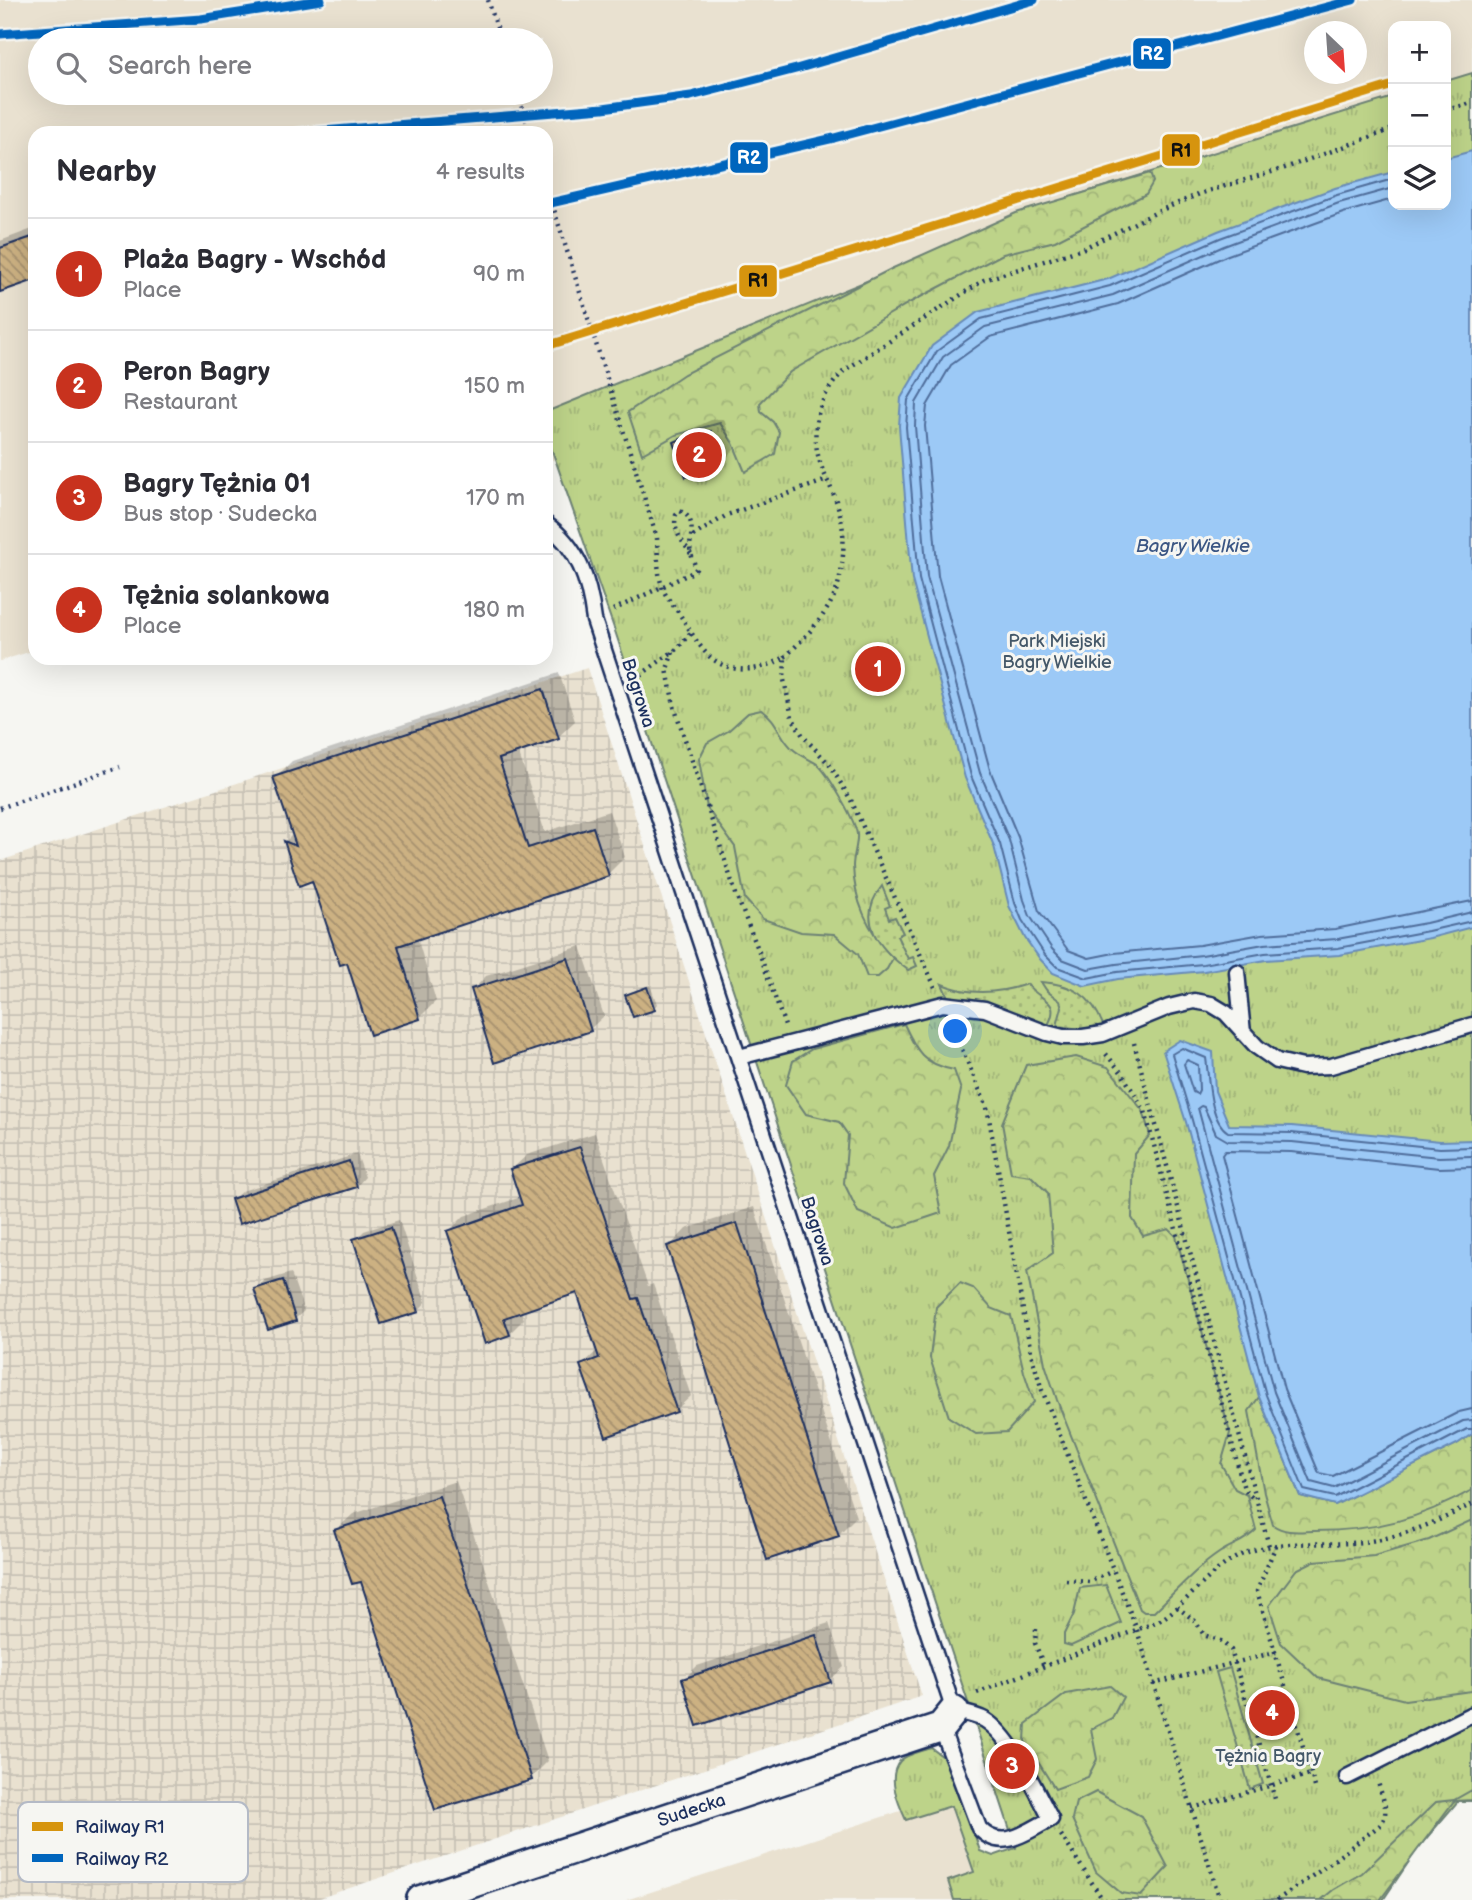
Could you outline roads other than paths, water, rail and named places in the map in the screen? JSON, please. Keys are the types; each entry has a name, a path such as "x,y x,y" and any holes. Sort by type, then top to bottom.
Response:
{"street":[{"name":"Sudecka","path":"421,1900 948,1719"}],"lane":[{"name":"Bagrowa","path":"553,531 577,558 589,585 593,620 739,1057 948,1719 979,1828 988,1838 1002,1841 1025,1833 1051,1819 1026,1772 999,1731 984,1719 948,1719"},
{"path":"1237,972 1243,1033"},
{"path":"739,1057 943,1004 985,1009 1047,1033 1063,1037 1083,1037 1103,1034 1169,1007 1194,1001 1211,1004 1226,1013 1257,1047 1277,1061 1303,1067 1331,1066 1472,1025"},
{"path":"1347,1777 1472,1714"}],"water":[{"name":"Bagry Wielkie","path":"1472,151 1472,927 1430,938 1339,955 1266,960 1204,971 1118,979 1085,986 1053,973 1025,938 1009,906 994,846 965,778 912,580 899,426 901,398 932,346 978,312 1108,279 1218,231 1335,188 1388,173 1388,210 1451,210 1451,157"},
{"path":"1180,1040 1213,1052 1215,1091 1229,1125 1292,1126 1440,1141 1472,1140 1472,1434 1335,1505 1300,1496 1259,1397 1186,1122 1163,1051"}],"rail line":[{"name":"R2","path":"80,28 201,19 321,0"},
{"name":"R2","path":"383,126 603,108 691,96 796,69 1034,0"},
{"name":"R2","path":"553,202 834,138 1353,0"},
{"name":"R2","path":"0,34 28,32"},
{"name":"R1","path":"553,344 1388,87"}],"place":[{"name":"Peron Bagry","path":"699,455"},
{"name":"Plaża Bagry - Wschód","path":"878,669"},
{"name":"Tężnia solankowa","path":"1272,1713"},
{"name":"Bagry Tężnia 01","path":"1012,1766"}],"park label":[{"name":"Park Miejski Bagry Wielkie","path":"1057,651"},
{"name":"Tężnia Bagry","path":"1268,1756"}]}
